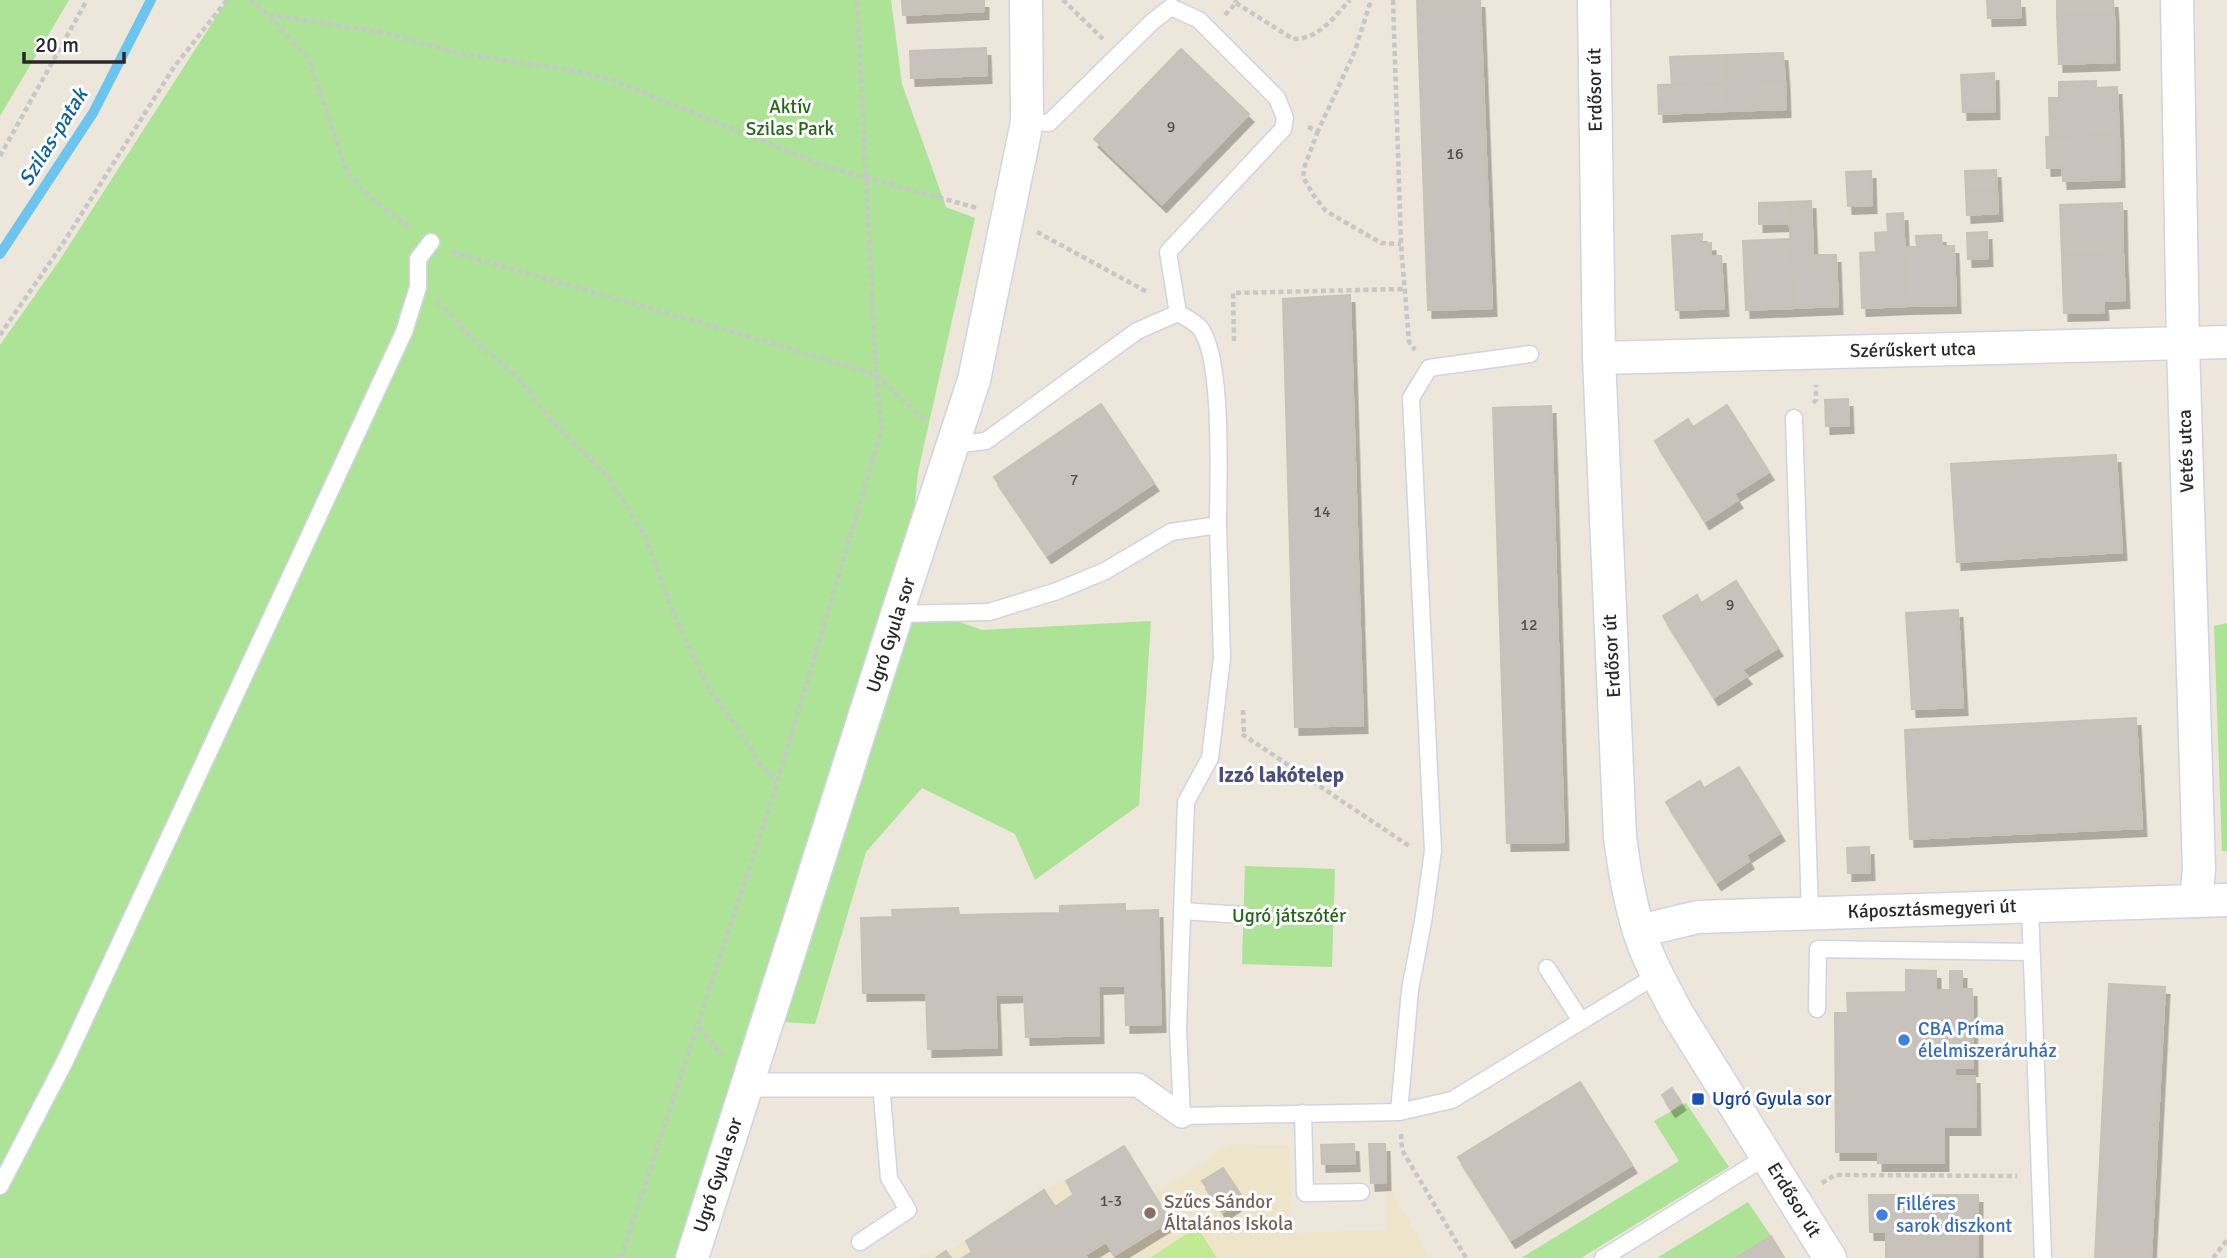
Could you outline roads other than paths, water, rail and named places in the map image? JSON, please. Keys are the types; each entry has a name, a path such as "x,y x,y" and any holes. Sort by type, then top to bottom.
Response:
{"street":[{"name":"Ugró Gyula sor","path":"692,1258 974,380 1027,122 1026,0"},
{"name":"Erdősor út","path":"1594,0 1599,359 1620,837 1626,885 1639,931 1657,975 1677,1013 1830,1258"},
{"name":"Vetés utca","path":"2177,0 2183,344 2199,869 2212,901"},
{"name":"Szérűskert utca","path":"1599,359 2227,342"},
{"name":"Káposztásmegyeri út","path":"1639,931 1698,917 2212,901"},
{"path":"747,1085 1138,1085 1182,1116"}],"lane":[{"path":"1027,122 1049,123 1172,4 1199,20 1277,98 1284,118 1283,129 1168,252 1178,313 1200,328 1207,344 1217,393 1222,658 1210,758 1186,802 1178,1028 1182,1116 1399,1112 1452,1100 1657,975"},
{"path":"0,1186 66,1059 393,357 418,287 418,259 431,242"},
{"path":"953,445 986,441 1137,331 1178,313"},
{"path":"1399,1112 1410,990 1433,851 1411,398 1429,368 1530,354"},
{"path":"1794,418 1810,912"},
{"path":"897,614 989,612 1057,591 1105,571 1171,532 1218,525"},
{"path":"2030,907 2043,1258"},
{"path":"1182,911 1243,915"},
{"path":"1817,1009 1818,949 2031,952"},
{"path":"1547,968 1581,1021"},
{"path":"860,1242 908,1210 889,1178 881,1084"},
{"path":"1304,1114 1305,1193 1361,1192"},
{"path":"1603,1258 1767,1156"}],"waterway":[{"name":"Szilas-patak","path":"0,254 93,113 151,0"}],"place":[{"name":"CBA Príma élelmiszeráruház","path":"1904,1040"},
{"name":"Ugró Gyula sor","path":"1698,1099"},
{"name":"Szűcs Sándor Általános Iskola","path":"1150,1213"},
{"name":"Filléres sarok diszkont","path":"1882,1215"}],"district":[{"name":"Izzó lakótelep","path":"1281,775"}],"park label":[{"name":"Aktív Szilas Park","path":"790,118"},
{"name":"Ugró játszótér","path":"1289,916"}]}
